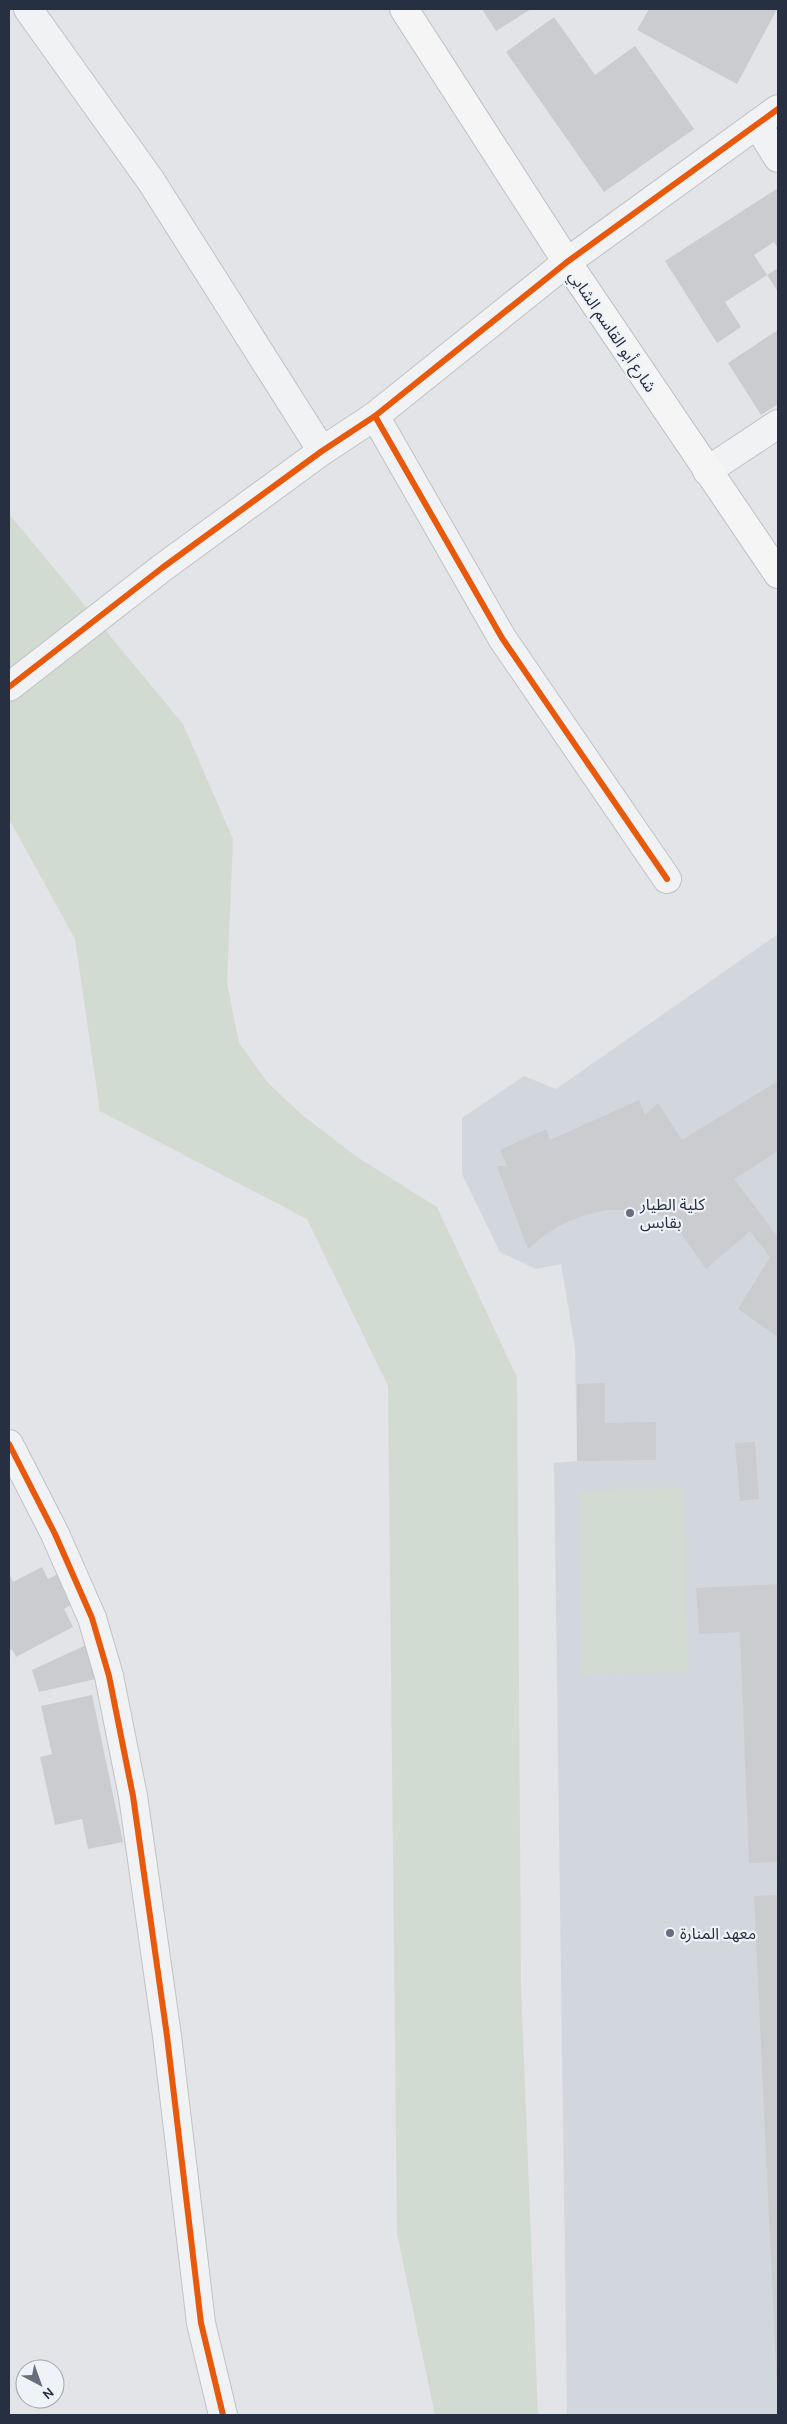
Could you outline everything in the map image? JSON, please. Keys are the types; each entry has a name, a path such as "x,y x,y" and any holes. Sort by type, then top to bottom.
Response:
{"main road":[{"name":"شارع أبو القاسم الشابي","path":"404,9 567,262 778,574"}],"street":[{"path":"28,9 151,181 322,451"},
{"path":"9,687 162,568 322,451 375,416 567,262 768,117 778,158"},
{"path":"375,416 502,638 667,879"},
{"path":"708,471 778,424"},
{"path":"9,1444 55,1534 92,1618 109,1676 134,1796 167,2036 201,2323 223,2415"}],"shaded area":[{"path":"9,514 183,724 233,839 227,983 239,1043 268,1083 301,1114 357,1157 437,1207 517,1377 521,1986 538,2415 435,2415 397,2234 388,1386 307,1219 100,1111 75,939 9,819"},
{"name":"معهد المنارة","path":"778,934 778,2415 567,2415 554,1463 577,1461 575,1348 561,1264 536,1269 500,1252 462,1174 462,1118 524,1076 556,1089"},
{"path":"684,1488 687,1672 582,1674 579,1491"}],"building":[{"path":"482,9 531,9 496,31"},
{"path":"649,9 777,9 737,84 637,30"},
{"path":"554,17 595,75 635,46 694,129 604,192 506,52"},
{"path":"778,188 778,249 774,242 754,255 767,275 725,302 741,327 717,343 665,261"},
{"path":"778,268 778,292 767,275"},
{"path":"778,330 778,404 761,415 728,363"},
{"path":"778,1081 778,1151 734,1179 778,1237 778,1337 738,1309 770,1257 750,1231 706,1269 671,1219 629,1210 606,1210 565,1223 546,1234 528,1249 497,1166 507,1166 500,1150 546,1129 550,1140 639,1100 645,1115 658,1103 682,1140"},
{"path":"605,1383 605,1423 656,1422 656,1460 577,1461 577,1384"},
{"path":"755,1442 759,1499 740,1501 735,1443"},
{"path":"42,1567 48,1579 62,1572 77,1601 64,1609 73,1627 16,1657 12,1649 9,1651 9,1574 13,1582"},
{"path":"778,1584 778,1862 749,1863 740,1632 699,1634 696,1588"},
{"path":"99,1639 109,1676 39,1692 32,1670"},
{"path":"92,1695 123,1842 88,1849 82,1819 55,1825 40,1757 52,1754 41,1706"},
{"path":"778,1895 778,2388 777,2388 754,1896"}],"cycle path":[{"path":"9,687 162,568 322,451 375,416 567,262 778,109"},
{"path":"375,416 502,638 667,879"},
{"path":"9,1444 55,1534 92,1618 109,1676 133,1796 167,2036 201,2323 223,2415"}],"place":[{"name":"كلية الطيار بقابس","path":"630,1213"},
{"name":"معهد المنارة","path":"670,1933"}]}
